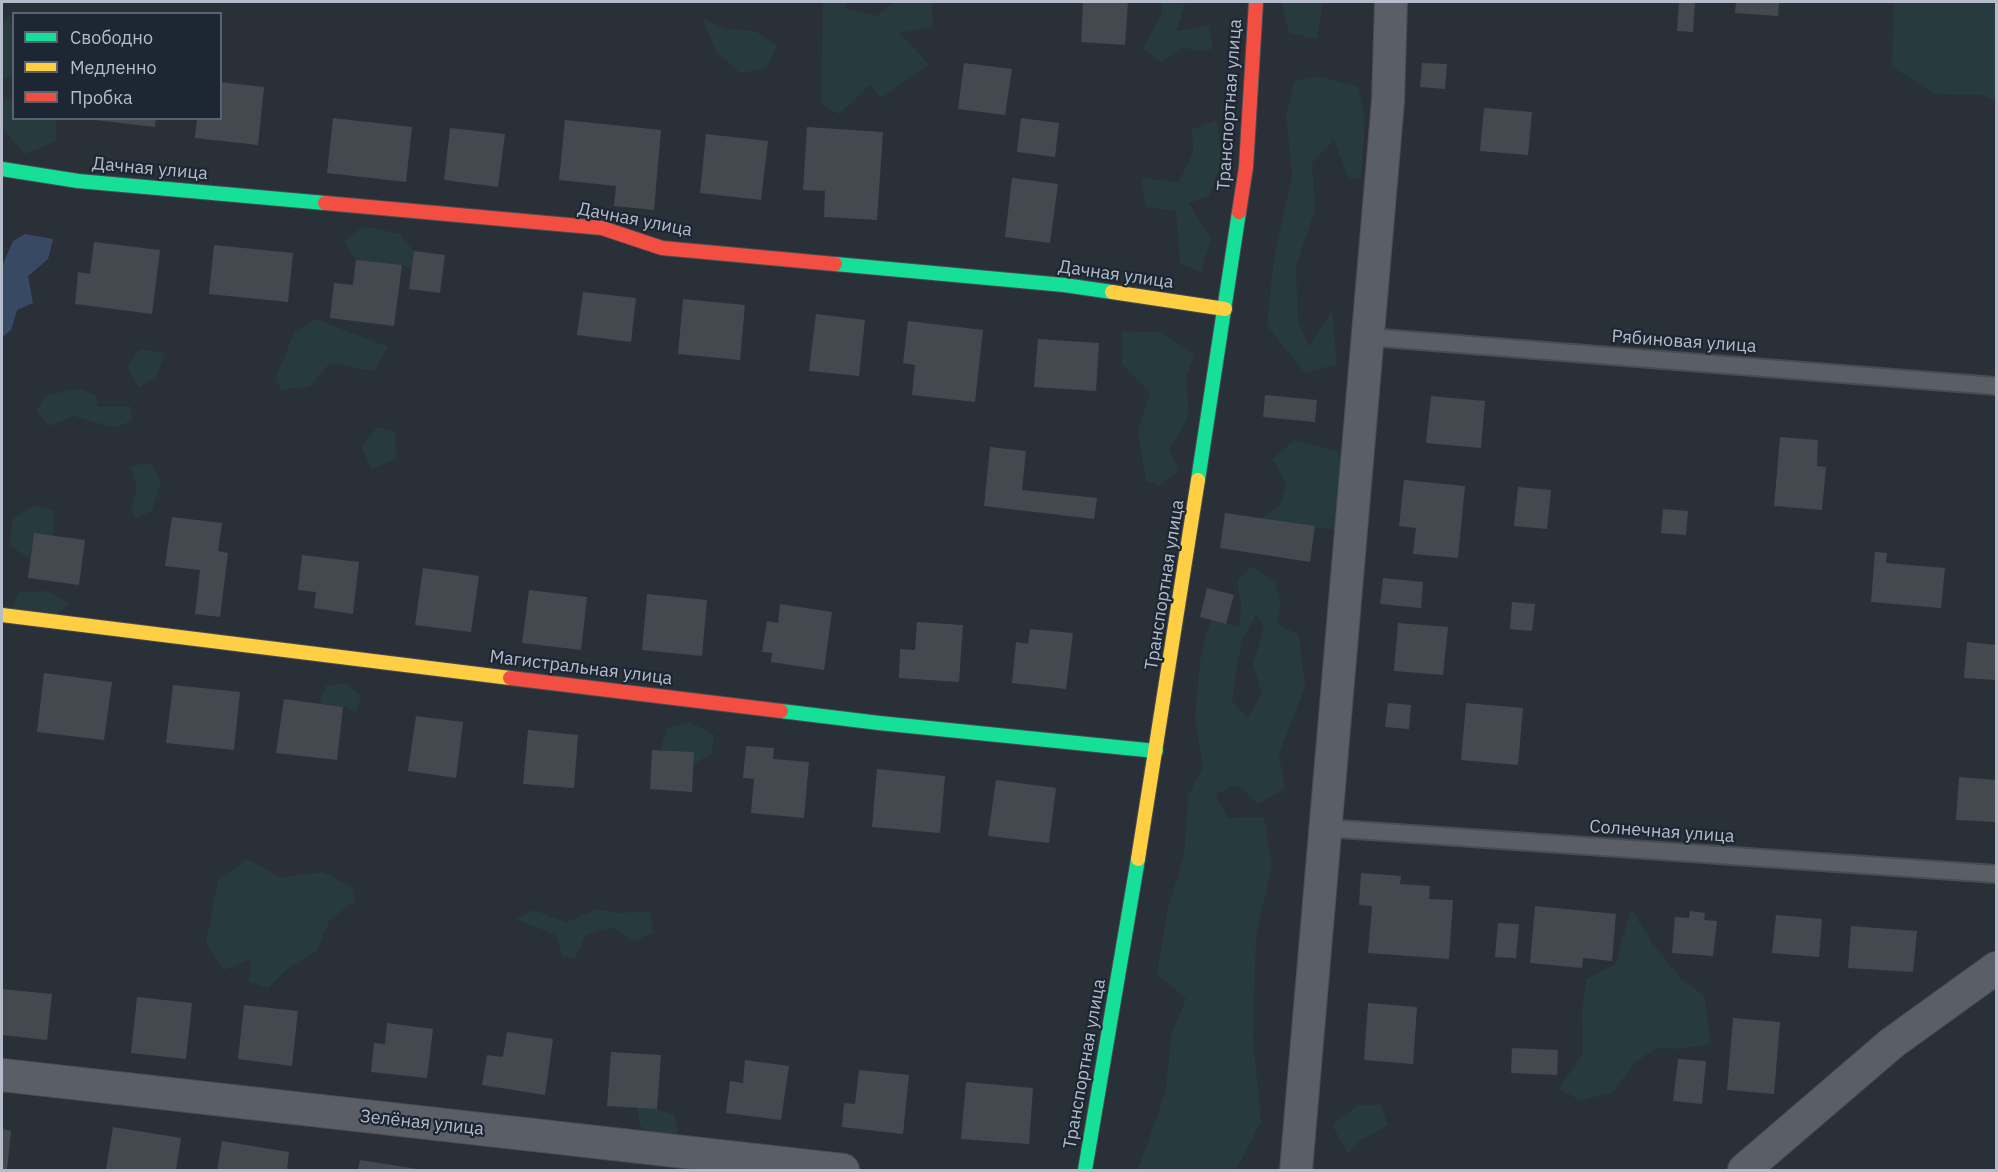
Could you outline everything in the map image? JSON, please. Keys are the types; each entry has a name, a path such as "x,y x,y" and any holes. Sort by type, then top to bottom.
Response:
{"street":[{"name":"Транспортная улица","path":"1084,1170 1112,1021 1156,752 1246,167 1256,2"},
{"path":"1296,1170 1388,101 1391,2"},
{"name":"Дачная улица","path":"2,169 78,181 602,228 662,248 1064,285 1225,309"},
{"name":"Магистральная улица","path":"2,615 879,723 1156,752"},
{"path":"1744,1170 1893,1043 1996,968"},
{"name":"Зелёная улица","path":"2,1075 843,1170"}],"lane":[{"name":"Рябиновая улица","path":"1368,337 1996,386"},
{"name":"Солнечная улица","path":"1325,828 1996,874"}],"green space":[{"path":"823,2 848,2 845,8 877,16 895,2 932,2 933,27 899,33 929,64 882,98 870,85 839,114 821,104"},
{"path":"1161,2 1186,2 1176,31 1209,25 1213,49 1202,51 1183,48 1161,63 1143,48 1162,14"},
{"path":"1282,2 1323,2 1317,39 1289,33"},
{"path":"1894,2 1996,2 1996,101 1981,95 1935,94 1892,67"},
{"path":"9,16 12,28 12,77 2,81 2,22"},
{"path":"703,19 725,28 757,32 777,46 766,68 740,73 716,52"},
{"path":"1319,76 1358,87 1365,118 1361,179 1349,178 1334,140 1312,163 1315,210 1296,266 1298,321 1309,347 1332,310 1337,364 1305,373 1267,326 1274,257 1292,176 1286,114 1295,81"},
{"path":"2,98 12,100 12,120 56,120 56,141 25,154 2,128"},
{"path":"1217,120 1222,162 1209,196 1189,203 1211,239 1201,272 1180,264 1176,211 1146,207 1141,178 1179,182 1193,152 1192,129"},
{"path":"364,226 400,234 414,251 412,269 402,265 356,260 344,241"},
{"path":"316,319 388,347 374,371 330,363 310,386 282,390 275,379 294,333"},
{"path":"1122,331 1159,332 1195,354 1186,376 1189,417 1169,450 1179,470 1159,486 1146,481 1138,431 1150,392 1122,364"},
{"path":"140,349 165,353 156,377 139,387 127,367"},
{"path":"80,388 96,396 98,407 130,406 133,420 115,428 73,416 50,426 36,411 45,396"},
{"path":"377,427 395,432 396,459 371,469 362,447"},
{"path":"1295,440 1337,451 1350,481 1343,532 1262,518 1280,505 1287,484 1272,459"},
{"path":"150,463 161,482 152,511 136,518 131,508 137,489 131,466"},
{"path":"34,505 54,510 53,536 34,534 30,559 10,546 12,520"},
{"path":"1252,566 1275,582 1281,605 1277,624 1299,635 1305,686 1279,755 1285,788 1258,804 1238,785 1215,794 1228,818 1264,817 1272,864 1256,936 1253,1037 1261,1122 1236,1170 1138,1170 1166,1091 1171,1035 1186,999 1157,974 1168,907 1184,856 1188,796 1203,767 1195,717 1201,653 1211,620 1240,627 1241,603 1237,581","holes":["1256,615 1264,628 1253,664 1262,694 1247,718 1232,701 1242,640"]},
{"path":"47,591 70,604 53,616 12,609 19,592"},
{"path":"347,684 361,696 356,712 319,703 326,685"},
{"path":"689,722 714,734 712,753 694,764 694,752 660,750 667,728"},
{"path":"247,859 280,877 323,872 352,887 355,901 330,920 316,952 288,968 268,988 249,981 251,959 224,970 206,943 218,880"},
{"path":"597,909 621,913 650,911 653,933 634,941 613,927 587,934 574,958 563,957 556,935 516,919 533,910 567,922"},
{"path":"1631,909 1653,944 1682,980 1704,995 1711,1043 1681,1049 1657,1048 1635,1062 1613,1092 1580,1101 1559,1088 1583,1054 1582,1013 1586,979 1615,965"},
{"path":"1358,1105 1381,1105 1388,1125 1361,1140 1348,1153 1332,1125"},
{"path":"637,1107 657,1109 675,1115 678,1132 659,1137 640,1126"}],"water":[{"path":"25,234 53,239 48,259 28,276 33,303 17,310 11,330 2,337 2,266 13,241"}],"building":[{"path":"1083,2 1128,2 1125,45 1081,42"},
{"path":"1679,2 1695,2 1693,32 1677,31"},
{"path":"1736,2 1779,2 1778,16 1735,13"},
{"path":"964,63 1012,69 1005,115 958,109"},
{"path":"1422,63 1447,64 1445,89 1420,87"},
{"path":"222,82 264,87 258,145 195,138 197,120 222,120"},
{"path":"1484,108 1532,112 1528,155 1480,151"},
{"path":"333,118 412,127 406,182 327,173"},
{"path":"1021,118 1059,123 1055,157 1017,152"},
{"path":"95,120 156,120 155,127"},
{"path":"565,120 661,130 654,210 614,206 616,186 559,180"},
{"path":"807,127 883,132 877,220 824,217 825,191 803,190"},
{"path":"450,128 505,134 498,187 444,180"},
{"path":"706,134 768,141 761,200 700,193"},
{"path":"1012,178 1058,184 1050,243 1005,237"},
{"path":"94,242 160,250 152,314 75,304 78,272 90,274"},
{"path":"214,245 293,253 288,302 209,294"},
{"path":"414,251 445,255 440,293 409,289"},
{"path":"356,260 402,265 394,326 330,318 334,283 353,285"},
{"path":"583,292 636,298 631,342 577,335"},
{"path":"683,299 745,305 740,360 678,354"},
{"path":"816,314 865,320 859,376 809,371"},
{"path":"908,321 983,330 975,402 912,395 915,365 903,363"},
{"path":"1038,339 1099,343 1096,391 1034,387"},
{"path":"1265,395 1317,400 1315,422 1263,417"},
{"path":"1431,396 1485,401 1481,448 1426,443"},
{"path":"1780,437 1818,440 1817,466 1826,467 1822,510 1774,506"},
{"path":"990,447 1026,451 1022,490 1097,498 1094,519 984,506"},
{"path":"1404,480 1465,486 1458,558 1413,554 1416,528 1399,526"},
{"path":"1518,487 1551,490 1547,529 1514,526"},
{"path":"1663,509 1688,511 1686,535 1661,533"},
{"path":"1225,513 1315,526 1310,562 1220,548"},
{"path":"172,517 222,523 218,551 228,553 220,617 195,614 200,570 165,566"},
{"path":"34,533 85,540 79,585 28,578"},
{"path":"1875,552 1887,553 1886,563 1945,568 1941,608 1871,602"},
{"path":"302,555 359,562 353,614 314,608 316,592 298,590"},
{"path":"423,568 479,576 471,632 415,625"},
{"path":"1383,578 1423,582 1421,608 1380,604"},
{"path":"1207,588 1234,595 1226,624 1200,617"},
{"path":"529,590 587,597 581,650 522,643"},
{"path":"647,594 707,600 702,656 642,650"},
{"path":"1512,602 1535,604 1532,631 1510,629"},
{"path":"780,604 832,612 824,670 771,662 772,653 762,652 767,621 778,623"},
{"path":"917,622 963,625 959,682 899,678 900,649 915,650"},
{"path":"1398,623 1448,627 1443,675 1394,671"},
{"path":"1030,629 1073,633 1066,689 1012,683 1016,642 1028,644"},
{"path":"1967,642 1996,645 1996,680 1964,678"},
{"path":"44,673 112,682 104,740 37,732"},
{"path":"173,685 240,692 234,750 166,743"},
{"path":"284,699 343,707 337,760 276,753"},
{"path":"1388,703 1411,705 1409,729 1385,727"},
{"path":"1466,703 1523,708 1518,765 1461,760"},
{"path":"416,716 463,722 456,778 408,771"},
{"path":"528,730 578,735 574,788 523,784"},
{"path":"746,746 774,748 773,759 809,762 804,818 751,813 754,779 743,778"},
{"path":"652,750 694,752 692,792 650,789"},
{"path":"877,769 945,776 940,833 872,827"},
{"path":"1959,777 1996,780 1996,822 1956,820"},
{"path":"996,780 1056,788 1049,843 988,836"},
{"path":"1361,873 1401,876 1400,884 1430,886 1429,899 1453,900 1449,959 1368,953 1372,906 1359,905"},
{"path":"1535,906 1616,914 1612,961 1583,958 1582,968 1530,963"},
{"path":"1690,911 1705,913 1704,920 1717,921 1713,956 1672,953 1675,917 1689,918"},
{"path":"1776,915 1822,919 1819,957 1772,953"},
{"path":"1498,923 1519,924 1516,958 1495,957"},
{"path":"1851,926 1917,931 1913,972 1848,968"},
{"path":"2,989 52,994 47,1040 2,1035"},
{"path":"137,997 192,1003 186,1059 131,1053"},
{"path":"1368,1003 1417,1007 1413,1064 1364,1060"},
{"path":"244,1005 298,1011 292,1066 238,1059"},
{"path":"1733,1018 1780,1022 1774,1094 1727,1090"},
{"path":"387,1023 433,1029 427,1078 371,1072 374,1043 385,1044"},
{"path":"507,1032 553,1039 545,1095 482,1085 487,1055 503,1057"},
{"path":"1512,1048 1558,1050 1557,1075 1511,1073"},
{"path":"611,1052 661,1055 657,1109 607,1106"},
{"path":"1678,1059 1706,1061 1702,1104 1673,1101"},
{"path":"745,1060 789,1066 781,1120 726,1113 730,1081 743,1083"},
{"path":"859,1070 909,1075 903,1134 842,1127 844,1103 855,1104"},
{"path":"966,1082 1033,1088 1029,1144 961,1139"},
{"path":"113,1127 181,1138 176,1170 106,1170"},
{"path":"2,1129 11,1131 7,1170 2,1170"},
{"path":"222,1141 289,1152 287,1170 217,1170"},
{"path":"360,1160 418,1169 418,1170 358,1170"}],"traffic: fast":[{"path":"2,169 78,181 325,203"},
{"path":"1198,480 1239,212"},
{"path":"835,264 1064,285 1112,292"},
{"path":"781,711 1156,751"},
{"path":"1085,1170 1138,859"}],"traffic: slow":[{"path":"1112,292 1225,309"},
{"path":"1138,859 1198,480"},
{"path":"2,615 510,678"}],"traffic: jam":[{"path":"1239,212 1246,167 1256,2"},
{"path":"325,203 602,228 662,248 835,264"},
{"path":"510,678 781,711"}]}
